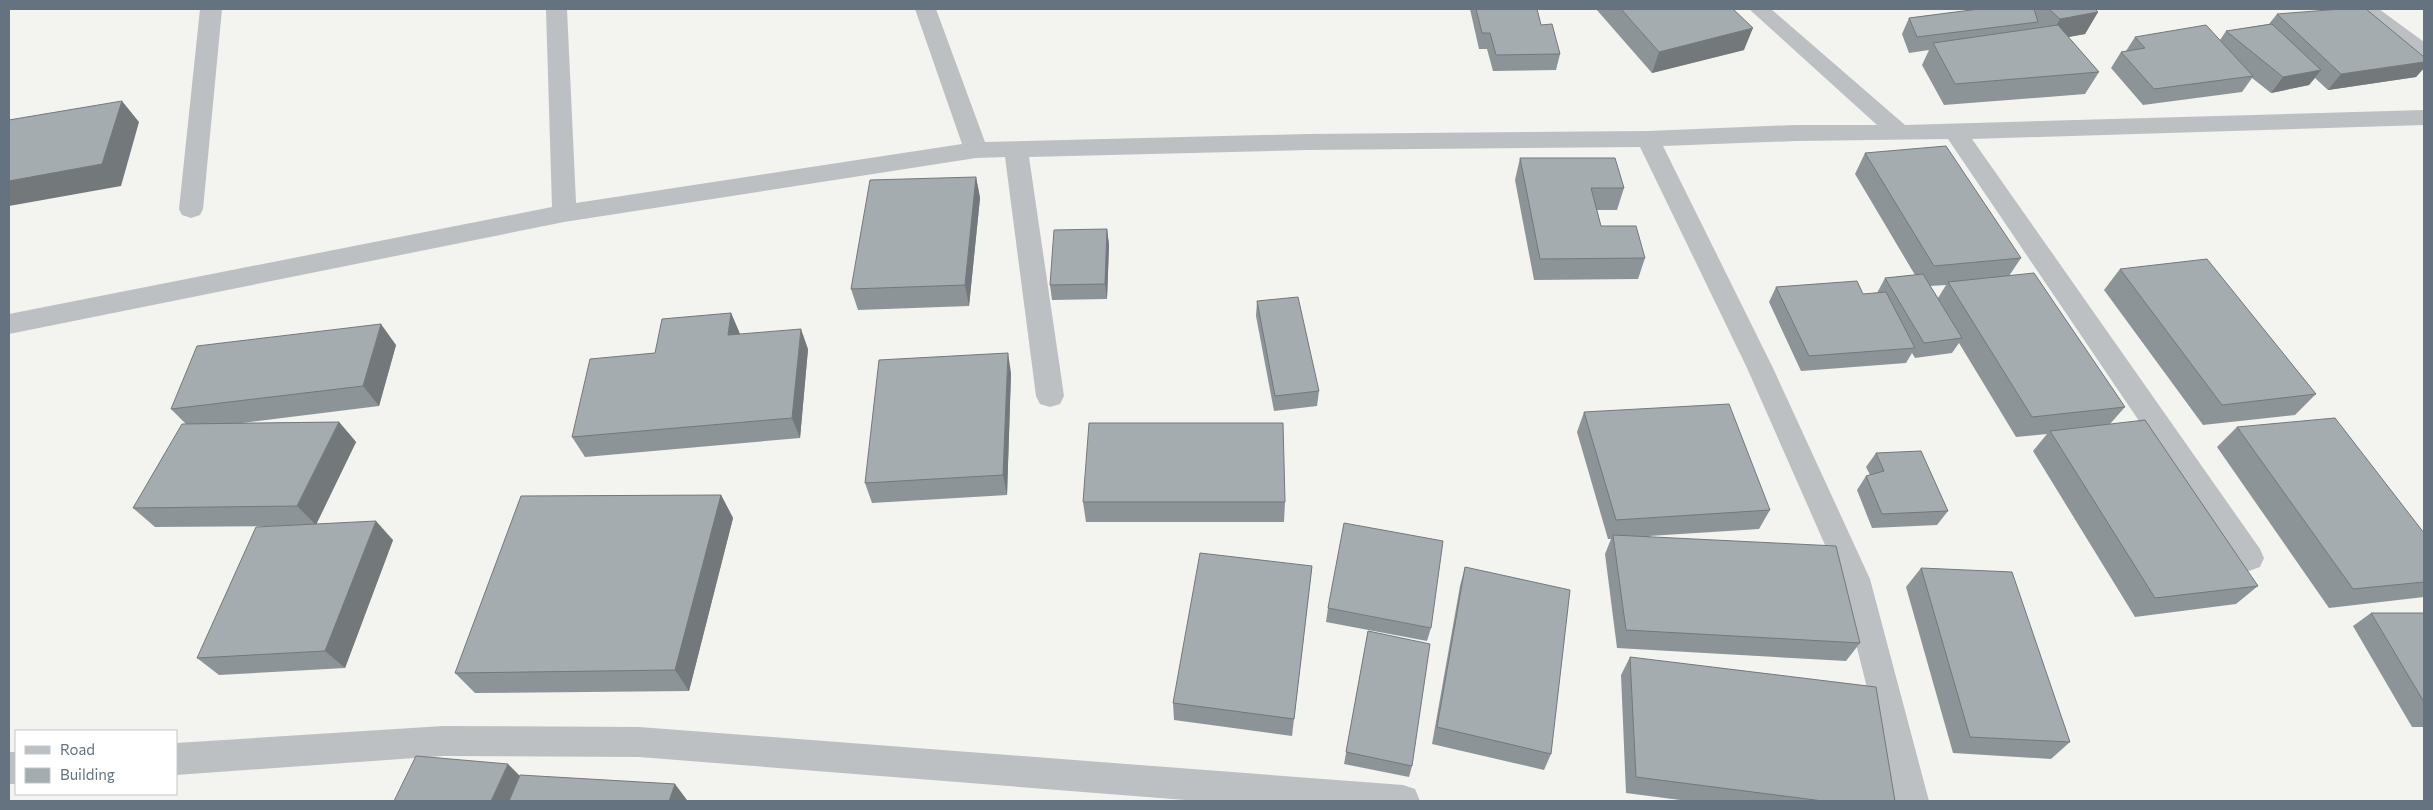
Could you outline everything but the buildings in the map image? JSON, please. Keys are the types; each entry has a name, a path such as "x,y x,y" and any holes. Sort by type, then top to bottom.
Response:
{"street":[{"path":"191,208 211,9"},
{"path":"556,9 564,213"},
{"path":"925,9 976,150"},
{"path":"1759,9 1900,133"},
{"path":"2366,9 2424,52"},
{"path":"9,324 564,213 976,150 1307,142 1648,139 1795,133 1954,132 2424,118"},
{"path":"1954,132 2249,558"},
{"path":"1648,139 1760,368 1855,579 1912,801"},
{"path":"1016,150 1050,396"},
{"path":"178,759 443,741 639,742 1403,801"}]}
